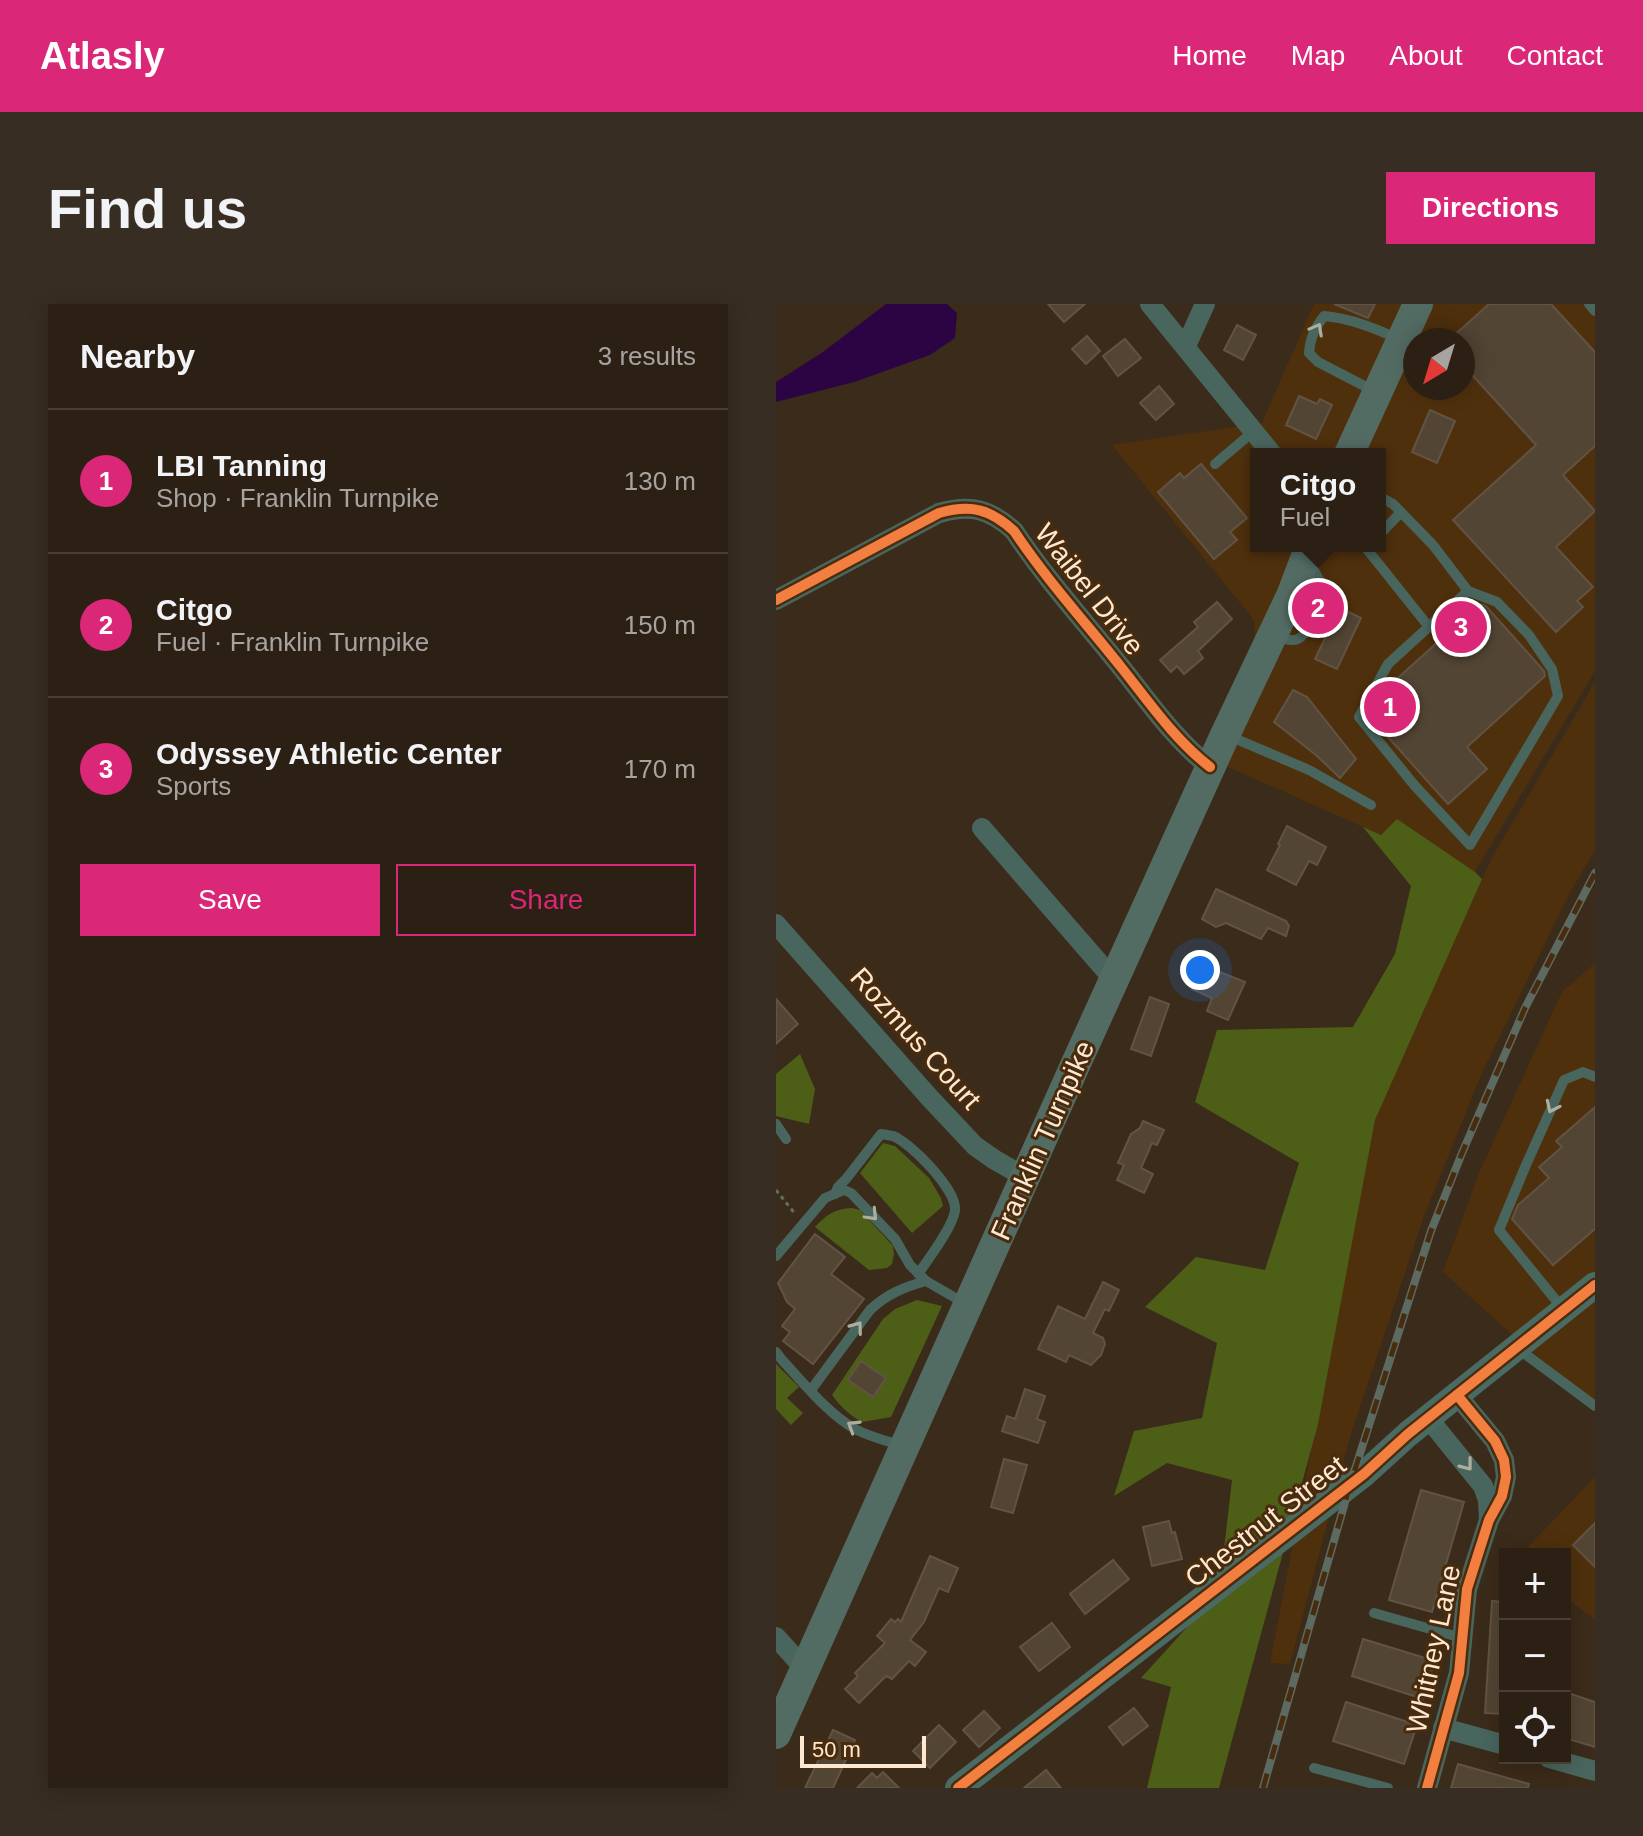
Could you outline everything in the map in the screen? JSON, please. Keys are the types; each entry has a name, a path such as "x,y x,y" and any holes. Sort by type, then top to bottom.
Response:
{"main road":[{"path":"1352,448 1418,304"},
{"name":"Franklin Turnpike","path":"776,1734 1308,552"}],"street":[{"path":"1150,304 1267,448"},
{"path":"1186,346 1205,304"},
{"name":"Waibel Drive","path":"776,600 939,513 970,508 986,512 1014,531 1086,627 1192,753 1210,767"},
{"path":"982,828 1114,980"},
{"name":"Rozmus Court","path":"776,924 975,1146 1025,1177"},
{"name":"Chestnut Street","path":"958,1788 1364,1474 1428,1418 1595,1285"},
{"name":"Whitney Lane","path":"1427,1788 1459,1673 1467,1589 1489,1520 1502,1496 1506,1477 1504,1460 1495,1441 1457,1395"},
{"path":"1428,1418 1483,1486 1488,1500 1489,1520"},
{"path":"776,1637 805,1669"},
{"name":"Whitney Lane","path":"1443,1728 1499,1743"},
{"path":"1570,1764 1595,1771"}],"lane":[{"path":"1589,304 1595,311"},
{"path":"1377,393 1318,362 1309,353 1316,326 1324,316 1332,317 1374,328 1402,340"},
{"path":"1215,464 1254,431"},
{"path":"1386,500 1433,545 1468,591 1497,602 1529,635 1552,669 1558,696 1470,845 1415,786 1359,717 1388,664 1468,591"},
{"path":"1386,528 1401,512"},
{"path":"1308,552 1323,587 1322,596"},
{"path":"1369,552 1429,627"},
{"path":"1273,634 1293,641 1306,632 1312,620"},
{"path":"1225,735 1309,770 1371,805"},
{"path":"1564,1310 1499,1230 1564,1080 1583,1072 1595,1077"},
{"path":"776,1124 786,1139"},
{"path":"811,1390 870,1310 890,1293 922,1278 956,1209 946,1186 917,1155 892,1136 881,1134 835,1194"},
{"path":"776,1256 825,1198 844,1190 851,1193 895,1239 910,1265 922,1278 968,1305"},
{"path":"1517,1348 1595,1406"},
{"path":"776,1352 832,1411 853,1428 905,1446"},
{"path":"1374,1613 1462,1638"},
{"path":"1314,1768 1388,1788"}],"path":[{"path":"776,1190 804,1223"}],"shaded area":[{"path":"886,304 947,304 957,313 955,338 930,355 854,382 776,402 776,382 823,352"},
{"path":"1314,304 1595,304 1595,671 1475,872 1397,820 1381,835 1208,758 1257,655 1254,620 1112,445 1262,423"},
{"path":"1595,682 1595,850 1568,896 1481,1075 1424,1216 1350,1437 1290,1664 1270,1663 1375,1120 1431,986 1493,856"},
{"path":"1595,963 1595,1410 1443,1272 1479,1173 1562,992"},
{"path":"1595,1477 1595,1620 1571,1602 1571,1548 1527,1548"}],"green space":[{"path":"1397,819 1482,879 1375,1120 1318,1424 1219,1788 1147,1788 1171,1687 1141,1678 1219,1592 1232,1480 1167,1463 1114,1496 1134,1431 1202,1418 1217,1343 1145,1307 1196,1257 1265,1270 1299,1163 1195,1102 1217,1030 1353,1027 1395,954 1411,886 1363,827 1381,835"},
{"path":"800,1054 815,1089 809,1124 776,1116 776,1074"},
{"path":"883,1143 895,1146 929,1178 941,1198 943,1206 912,1233 860,1173"},
{"path":"852,1208 860,1210 893,1246 892,1264 887,1268 869,1270 815,1227 832,1213"},
{"path":"917,1300 942,1306 891,1417 862,1422 845,1410 832,1395 883,1319 895,1309"},
{"path":"776,1364 799,1387 787,1398 803,1413 791,1425 776,1409"}],"building":[{"path":"1048,304 1085,304 1064,322"},
{"path":"1334,304 1375,304 1368,318"},
{"path":"1489,304 1551,304 1595,352 1595,446 1563,475 1595,511 1556,547 1593,587 1577,601 1583,607 1556,632 1453,520 1536,445 1475,378 1475,328 1462,328"},
{"path":"1237,325 1256,335 1243,360 1224,350"},
{"path":"1087,336 1100,351 1086,364 1072,349"},
{"path":"1125,339 1141,358 1118,376 1103,356"},
{"path":"1159,386 1174,404 1156,420 1140,403"},
{"path":"1299,396 1317,404 1320,399 1332,405 1316,439 1286,425"},
{"path":"1430,410 1455,421 1437,463 1412,452"},
{"path":"1201,464 1247,518 1230,532 1237,540 1214,559 1158,492 1180,473 1184,478"},
{"path":"1314,593 1318,603 1324,604 1331,599 1330,603 1361,618 1337,669 1315,659 1330,628 1319,623 1319,616 1315,613 1308,613 1305,617"},
{"path":"1217,602 1232,619 1198,651 1203,658 1184,674 1177,666 1171,672 1160,660 1198,627 1194,622"},
{"path":"1480,604 1486,606 1544,671 1545,676 1467,747 1487,769 1448,804 1370,717 1397,693 1390,685"},
{"path":"1293,690 1307,697 1356,759 1340,778 1274,722"},
{"path":"1287,826 1326,847 1317,865 1309,861 1296,885 1267,870"},
{"path":"1216,889 1286,921 1289,926 1286,936 1268,928 1261,939 1226,923 1216,927 1202,919"},
{"path":"1204,962 1245,982 1228,1020 1207,1011 1212,998 1192,989"},
{"path":"1150,997 1169,1004 1151,1056 1131,1049"},
{"path":"776,999 798,1024 776,1044"},
{"path":"1595,1107 1595,1229 1553,1265 1512,1219 1518,1205 1549,1178 1539,1167 1562,1147 1556,1141"},
{"path":"1143,1121 1164,1130 1157,1145 1152,1143 1141,1168 1153,1174 1144,1193 1117,1180 1124,1165 1118,1163 1131,1134 1140,1128"},
{"path":"815,1234 845,1257 831,1274 864,1299 813,1364 783,1341 790,1332 782,1326 795,1309 787,1302 778,1283"},
{"path":"1103,1282 1119,1290 1093,1333 1103,1338 1105,1344 1101,1355 1091,1365 1069,1355 1066,1362 1038,1349 1058,1306 1085,1319"},
{"path":"861,1361 886,1378 873,1397 848,1380"},
{"path":"1025,1389 1045,1396 1037,1419 1045,1422 1038,1443 1002,1431 1007,1416 1015,1419"},
{"path":"1004,1459 1027,1465 1013,1513 991,1507"},
{"path":"1421,1490 1464,1502 1432,1612 1389,1600"},
{"path":"1169,1521 1182,1559 1152,1566 1143,1527"},
{"path":"1595,1523 1595,1567 1573,1545"},
{"path":"930,1556 958,1568 948,1592 939,1588 924,1622 910,1640 926,1652 915,1666 909,1661 892,1679 886,1676 859,1703 845,1689 858,1676 855,1673 885,1643 877,1636 891,1619 901,1622"},
{"path":"1113,1560 1129,1579 1085,1614 1070,1594"},
{"path":"1492,1601 1499,1602 1499,1714 1485,1713"},
{"path":"1052,1623 1070,1647 1039,1671 1020,1647"},
{"path":"1363,1639 1435,1661 1423,1699 1352,1676"},
{"path":"1571,1694 1595,1702 1595,1747 1571,1740"},
{"path":"1346,1702 1417,1725 1404,1764 1333,1741"},
{"path":"1134,1708 1148,1726 1123,1745 1109,1727"},
{"path":"984,1711 1000,1728 979,1747 963,1730"},
{"path":"939,1725 956,1742 930,1768 913,1751"},
{"path":"833,1730 855,1740 833,1788 805,1788"},
{"path":"1458,1764 1529,1784 1528,1788 1451,1788"},
{"path":"1046,1770 1061,1788 1024,1788"},
{"path":"883,1772 899,1788 857,1788 872,1773 877,1778"}],"railway":[{"path":"1263,1788 1350,1485 1431,1231 1525,1008 1595,873"}],"cycle path":[{"path":"776,600 939,513 961,509 988,513 1014,531 1163,720 1210,767"},
{"path":"958,1788 1364,1474 1408,1434 1595,1285"},
{"path":"1427,1788 1459,1673 1467,1589 1489,1520 1502,1496 1506,1477 1504,1460 1495,1441 1457,1395"}],"place":[{"name":"Citgo","path":"1318,608"},
{"name":"Odyssey Athletic Center","path":"1461,627"},
{"name":"LBI Tanning","path":"1390,707"}]}
